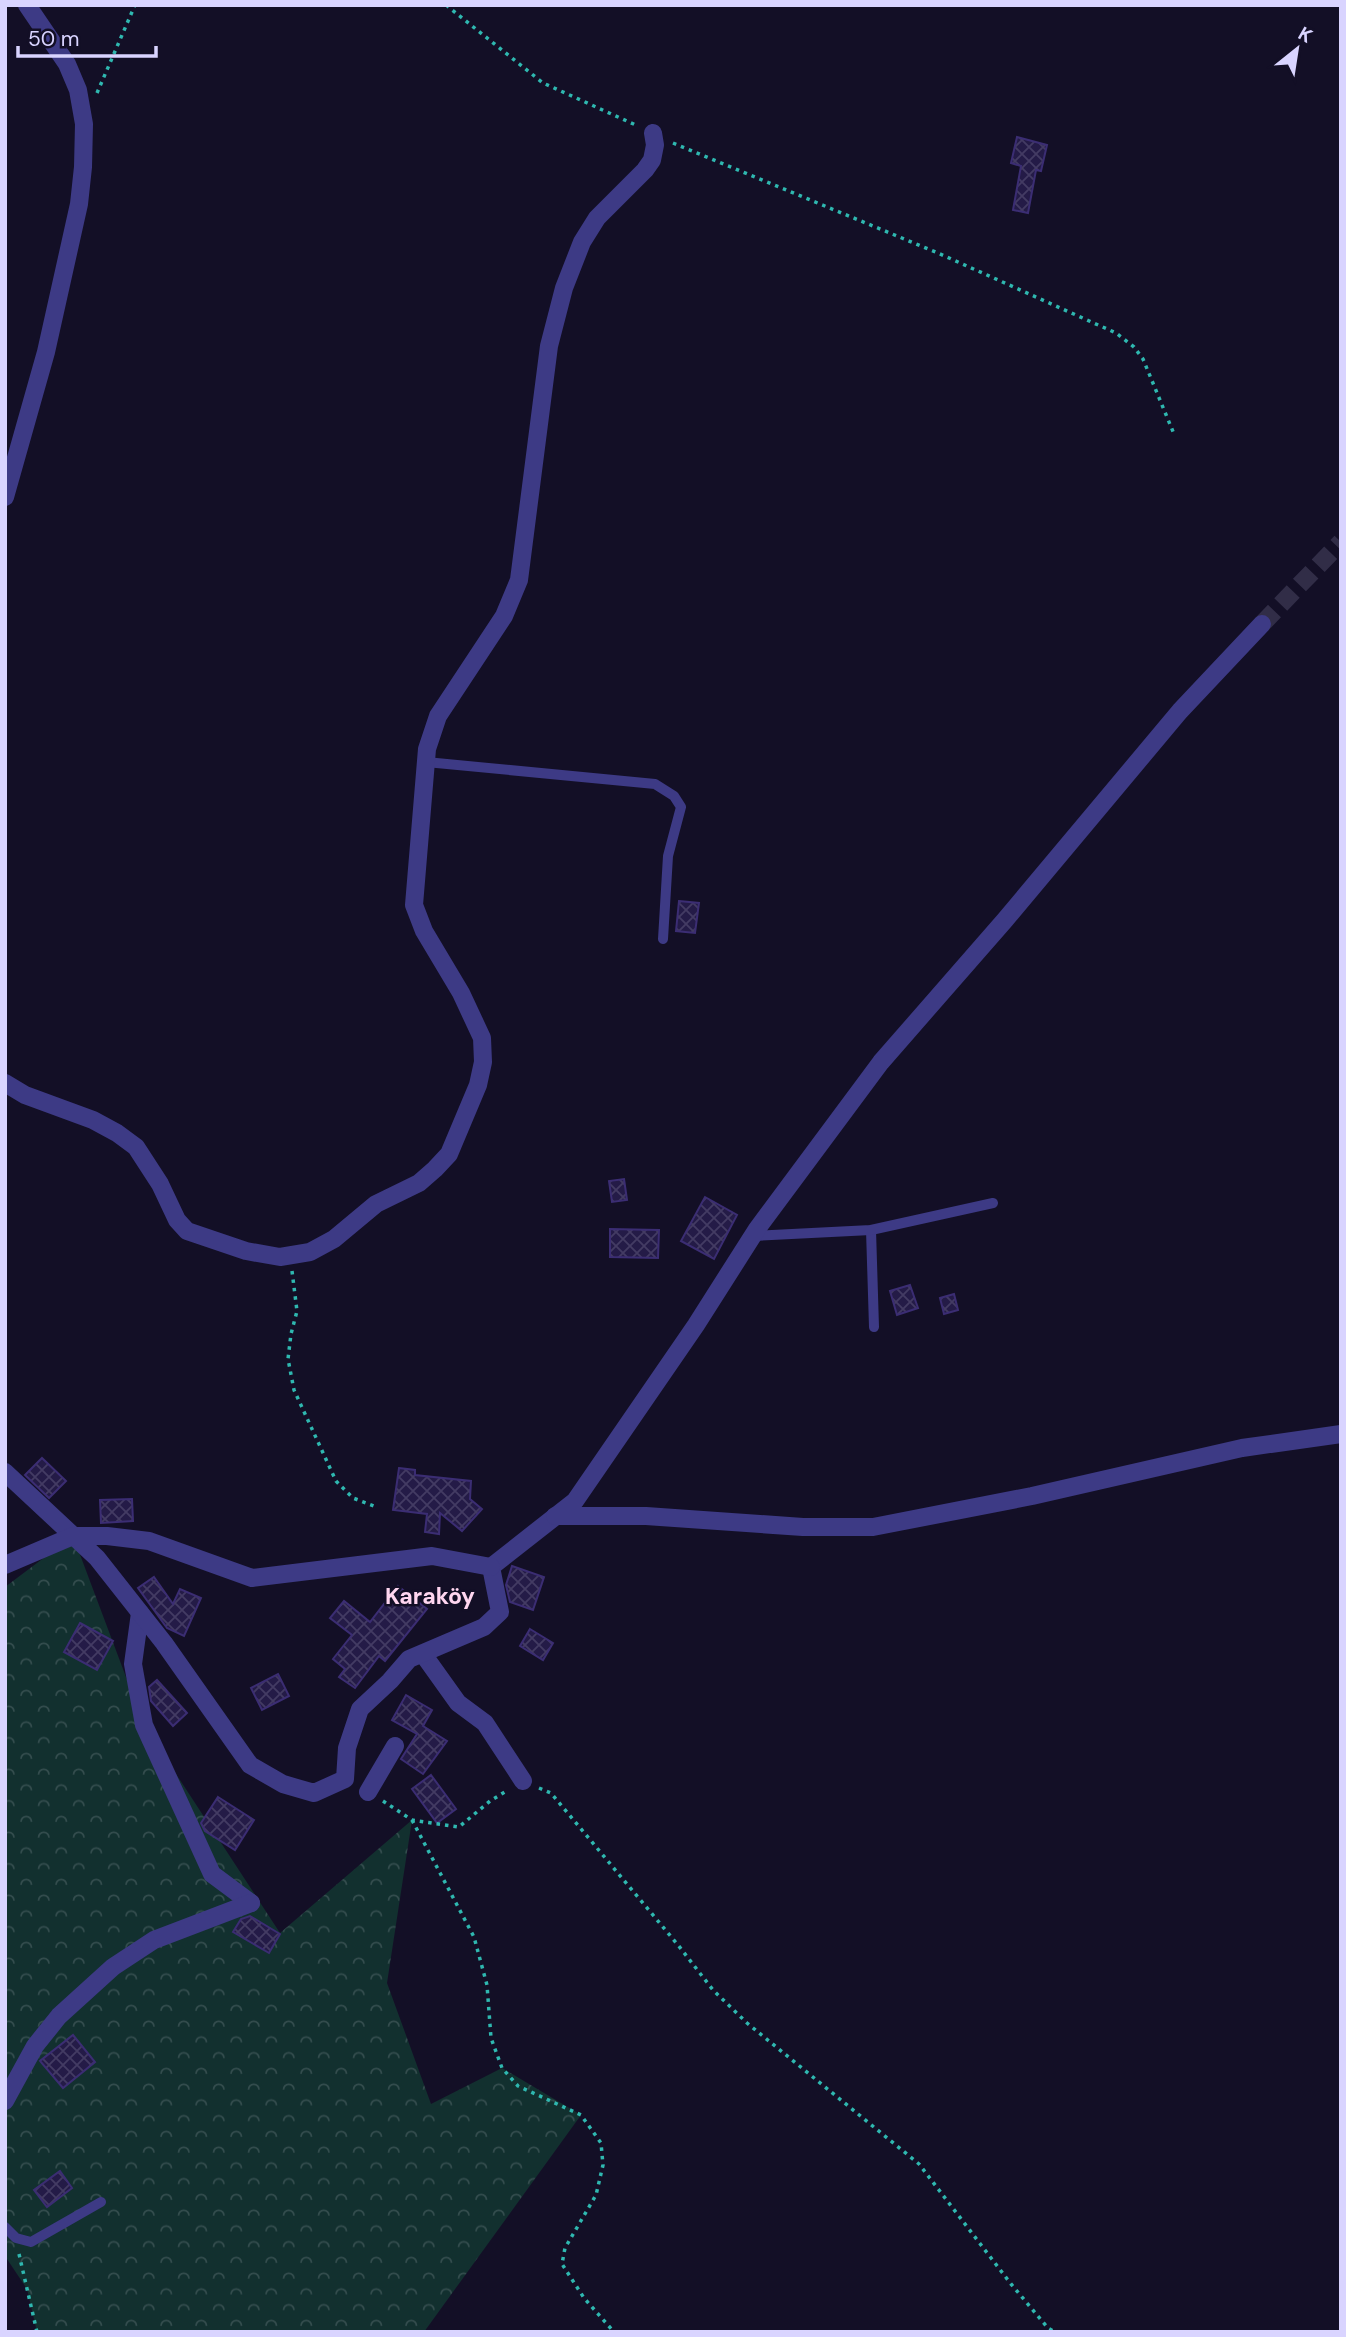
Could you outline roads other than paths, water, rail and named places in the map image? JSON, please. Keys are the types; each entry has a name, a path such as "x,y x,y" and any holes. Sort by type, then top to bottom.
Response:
{"street":[{"path":"5,497 46,352 79,204 83,167 84,124 78,90 67,64 27,5"},
{"path":"5,1083 25,1095 93,1120 117,1133 136,1147 160,1184 177,1220 187,1231 246,1251 284,1257 310,1252 334,1239 376,1204 419,1183 449,1154 478,1085 483,1062 482,1038 461,993 424,931 414,905 427,749 438,716 465,671 504,616 519,580 550,346 564,288 582,242 597,218 652,160 655,145 653,133"},
{"path":"7,1563 73,1536 107,1536 149,1541 252,1578 432,1556 491,1567 575,1501 696,1325 752,1236 881,1062 1005,920 1180,711 1262,624"},
{"path":"555,1517 646,1516 803,1527 873,1527 1032,1496 1241,1448 1341,1434"},
{"path":"5,1472 97,1558 250,1765 283,1784 314,1793 345,1779 347,1748 360,1709 409,1659 484,1627 500,1612 491,1567"},
{"path":"5,2102 35,2046 60,2016 113,1967 154,1940 251,1903 212,1874 144,1725 133,1664 140,1613"},
{"path":"424,1654 458,1703 485,1723 523,1781"},
{"path":"368,1792 395,1746"}],"lane":[{"path":"426,762 655,784 674,796 681,807 668,856 663,939"},
{"path":"752,1236 871,1230 993,1203"},
{"path":"871,1230 874,1327"},
{"path":"5,2227 16,2238 31,2242 101,2202"}],"tunnel":[{"path":"1262,624 1341,542"}],"district":[{"name":"Karaköy","path":"430,1596"}]}
